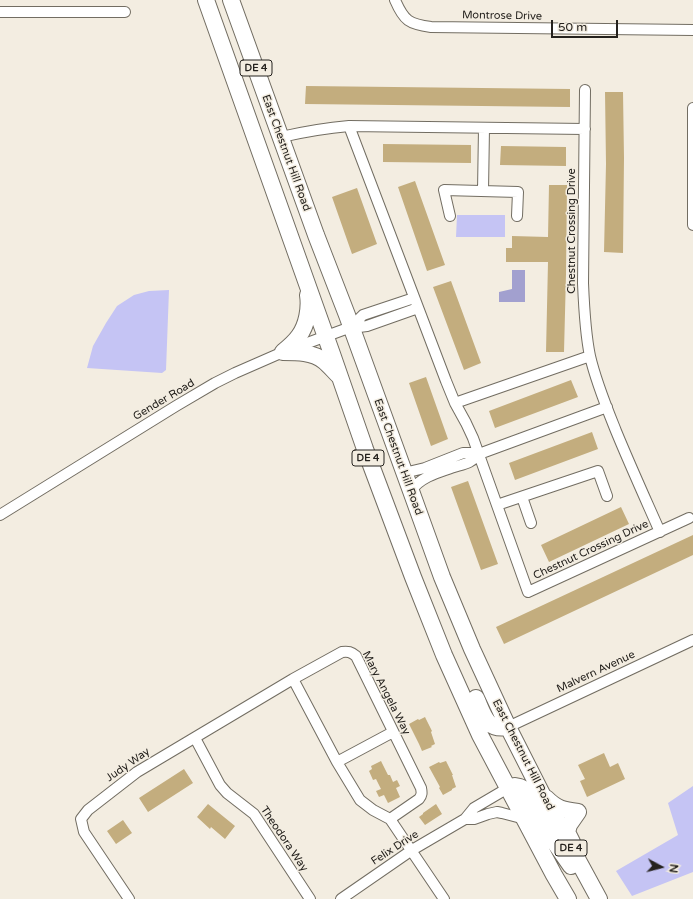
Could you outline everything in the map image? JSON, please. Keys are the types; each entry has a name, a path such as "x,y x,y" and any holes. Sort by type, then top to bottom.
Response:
{"main road":[{"name":"DE 4","path":"206,0 365,449 444,655 480,735 568,899"},
{"name":"East Chestnut Hill Road","path":"231,0 403,471 442,576 469,642 508,727 543,796 599,899"},
{"path":"283,352 299,336 308,314 308,299 304,274"},
{"path":"283,352 298,352 314,355 323,360 340,378"},
{"path":"424,604 438,623 487,722 491,726 502,728 508,727"},
{"path":"508,788 520,786 527,791 548,834 578,874 589,882"},
{"path":"543,796 555,806 567,811 578,812 569,825 567,832 584,865 589,882"}],"street":[{"name":"Montrose Drive","path":"396,0 399,10 412,24 431,27 693,30"},
{"path":"0,12 125,12"},
{"name":"Chestnut Crossing Drive","path":"585,90 584,296 585,322 590,356 597,383 660,532"},
{"path":"693,108 693,225"},
{"path":"281,136 349,126 585,129"},
{"name":"Chestnut Crossing Drive","path":"349,126 455,403 466,423 479,454 528,592 689,518"},
{"path":"483,191 484,128"},
{"path":"450,216 444,190 518,192 518,216"},
{"path":"351,328 363,315 414,298"},
{"path":"351,328 367,326 418,308"},
{"name":"Gender Road","path":"0,515 197,393 234,373 283,352 351,328"},
{"path":"455,403 590,356"},
{"path":"403,471 408,472 425,468 463,453 479,454 607,408"},
{"path":"411,491 413,487 424,479 447,469 468,463 475,459 479,454"},
{"path":"497,505 598,471 606,496"},
{"path":"522,497 531,523"},
{"name":"Malvern Avenue","path":"508,727 693,640"},
{"name":"Mary Angela Way","path":"194,738 294,679 342,652 347,651 356,656 421,788 422,792 419,799 390,819"},
{"path":"294,679 337,762 360,800 373,810 390,819 444,899"},
{"path":"337,762 393,732"},
{"name":"Judy Way","path":"129,899 84,832 81,820 88,810 136,772 194,738"},
{"name":"Theodora Way","path":"194,738 220,785 227,793 254,814 310,899"},
{"name":"Felix Drive","path":"465,820 474,808 508,788"},
{"name":"Felix Drive","path":"341,899 412,850 465,820 474,819 497,812 525,819"}],"shaded area":[{"path":"457,215 505,215 505,237 456,237"},
{"path":"512,270 525,270 525,302 499,302 499,292 512,289"},
{"path":"169,290 166,370 162,373 87,368 93,346 117,306 134,295 149,291"},
{"path":"693,786 693,872 632,896 616,871 678,835 668,803"}],"building":[{"path":"306,86 570,89 570,107 305,104"},
{"path":"605,92 623,92 623,253 604,252 606,164"},
{"path":"383,144 471,145 471,163 383,162"},
{"path":"501,146 566,147 566,166 500,165"},
{"path":"415,181 445,265 427,271 398,187"},
{"path":"549,185 567,185 564,352 546,352 548,262 506,262 506,248 512,248 512,236 548,237"},
{"path":"357,188 377,244 352,254 332,197"},
{"path":"451,281 481,363 464,370 433,287"},
{"path":"426,377 448,439 431,446 409,383"},
{"path":"571,380 578,397 495,428 489,411"},
{"path":"592,432 598,449 515,480 509,463"},
{"path":"468,481 498,564 481,570 451,487"},
{"path":"621,507 629,524 549,562 541,545"},
{"path":"693,535 693,555 504,644 496,627"},
{"path":"425,717 432,731 435,744 431,746 432,747 422,751 409,724"},
{"path":"604,753 610,767 618,763 625,779 587,797 580,781 585,779 578,765"},
{"path":"381,761 393,782 397,780 400,786 396,788 400,797 388,803 384,795 379,797 376,791 381,789 376,779 373,780 369,771 372,769 371,766"},
{"path":"446,761 453,775 456,787 443,795 429,767 439,762"},
{"path":"184,769 193,783 148,812 139,798"},
{"path":"208,804 235,826 225,839 211,827 210,829 197,817"},
{"path":"436,804 442,814 425,825 419,817"},
{"path":"123,820 132,833 116,844 107,831"}]}
